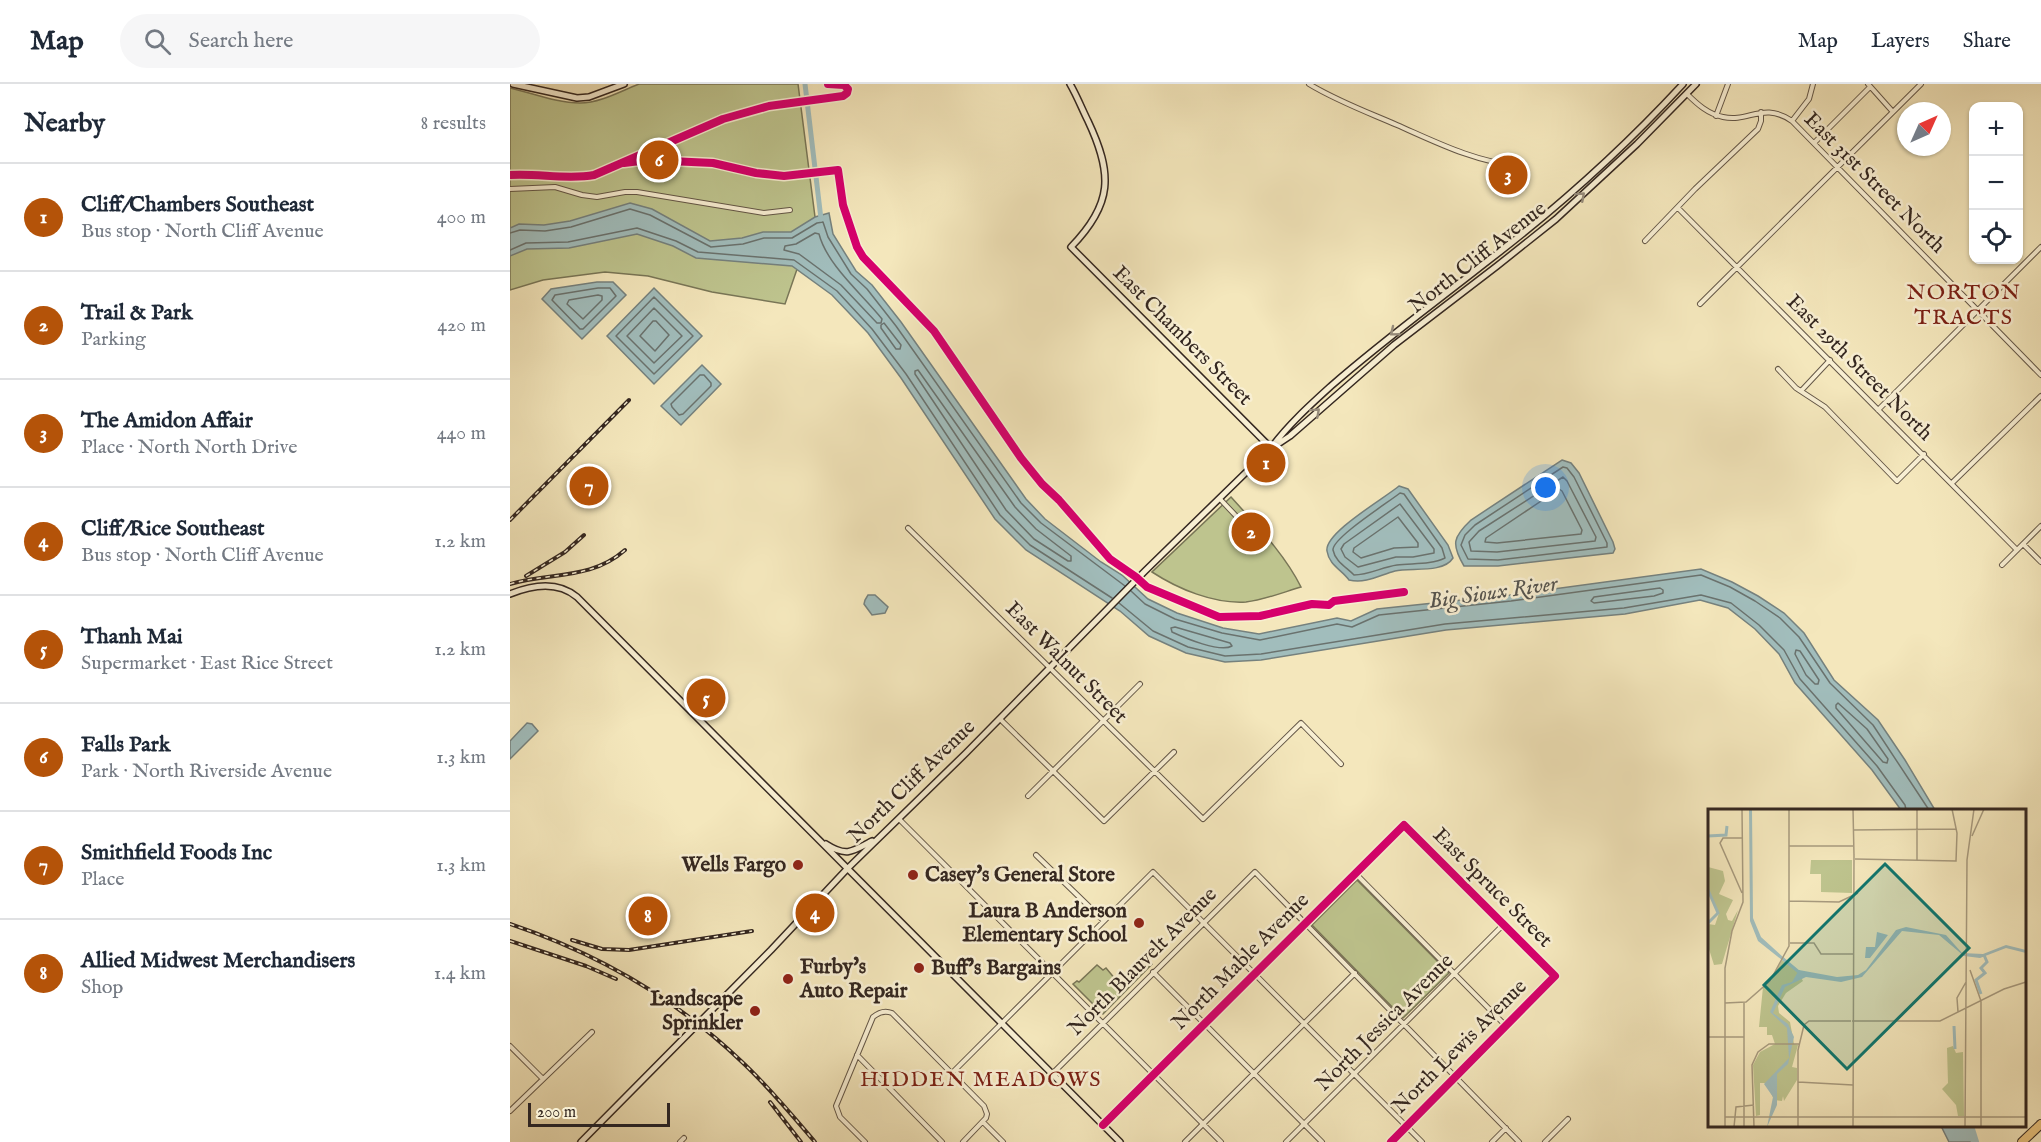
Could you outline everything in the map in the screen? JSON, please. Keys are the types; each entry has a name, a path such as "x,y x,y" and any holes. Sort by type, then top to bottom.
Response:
{"highway":[{"path":"2022,1142 2038,1126"}],"main road":[{"path":"513,84 577,98 589,97 624,84"},
{"name":"East Chambers Street","path":"1070,84 1096,138 1106,172 1104,191 1095,216 1071,247 1271,448"},
{"name":"North Cliff Avenue","path":"1271,448 1290,436 1394,345 1556,219 1623,158 1696,84"},
{"path":"1679,85 1687,94"},
{"name":"North Cliff Avenue","path":"581,1142 771,950 847,868 1271,448 1283,430 1371,352 1498,254 1571,193 1619,149 1679,85"},
{"path":"510,594 529,588 553,586 577,597 1120,1142"},
{"path":"817,838 844,852 854,851 878,837"}],"street":[{"path":"1309,84 1341,101 1472,157 1497,164 1518,166"},
{"path":"1687,94 1716,116 1728,84"},
{"path":"1792,122 1809,99 1813,84"},
{"path":"1700,304 1921,84"},
{"path":"1814,143 1869,86 1893,112"},
{"path":"1645,241 1758,129 1761,112"},
{"name":"East 31st Street North","path":"1716,116 1729,118 1761,112 1775,113 1792,122 2041,375"},
{"path":"510,189 555,187 582,195 597,196 637,192 764,213 790,210"},
{"name":"East 29th Street North","path":"1678,208 2017,550"},
{"path":"1878,410 2041,247"},
{"path":"1801,391 1830,360"},
{"path":"1778,369 1801,391 1820,403 1897,481 1924,454"},
{"path":"1953,483 2041,396"},
{"path":"1220,499 1254,535"},
{"path":"2002,565 2041,526"},
{"name":"East Walnut Street","path":"909,528 1203,819 1301,723 1341,764"},
{"path":"2023,544 2041,562"},
{"path":"1028,795 1140,684"},
{"path":"1000,718 1104,821 1174,752"},
{"path":"898,818 1221,1142"},
{"name":"North Mable Avenue","path":"1103,1125 1404,825"},
{"name":"East Spruce Street","path":"1404,825 1555,976"},
{"path":"1036,855 1104,921"},
{"path":"952,1073 1153,872 1422,1142"},
{"name":"North Blauvelt Avenue","path":"1052,1074 1255,872 1305,923"},
{"path":"1355,873 1507,1027"},
{"path":"1305,923 1519,1142"},
{"name":"North Jessica Avenue","path":"1286,1142 1504,924"},
{"path":"1153,972 1322,1142"},
{"path":"1185,1142 1355,973"},
{"name":"North Lewis Avenue","path":"1390,1142 1507,1027 1555,976"},
{"path":"865,1142 840,1117 836,1109 839,1096 873,1017 881,1011 892,1013 984,1106 987,1114 983,1122 963,1142"},
{"path":"510,1110 592,1032"},
{"path":"510,1046 542,1078"},
{"path":"857,1056 942,1142"},
{"path":"1545,1142 1568,1119"},
{"path":"983,1122 1003,1142"},
{"path":"1492,1142 1506,1128"}],"green space":[{"path":"639,84 798,84 815,217 785,304 712,292 648,276 605,272 543,280 510,290 510,88 554,100 580,103 603,99"},
{"path":"1231,497 1278,551 1301,587 1260,600 1221,601 1173,584 1152,572"},
{"path":"1357,880 1449,973 1403,1018 1312,925"},
{"path":"1149,962 1152,964 1103,1014 1073,984 1079,982 1097,965 1103,970 1106,968 1121,986"}],"water":[{"path":"630,203 652,209 710,241 742,238 763,232 791,232 815,217 829,213 833,234 856,271 872,285 901,322 1026,499 1045,519 1101,562 1122,575 1148,599 1177,613 1223,628 1259,634 1337,618 1351,621 1377,609 1510,595 1701,569 1732,582 1784,613 1804,633 1834,680 1878,720 1934,809 1900,809 1872,770 1795,683 1779,654 1755,629 1728,608 1700,600 1625,614 1446,630 1261,660 1225,662 1186,653 1149,636 1120,611 1026,550 995,519 901,378 868,333 832,295 792,266 696,258 673,246 637,234 569,248 527,249 510,256 510,228 519,224 544,225 570,221"},
{"path":"613,282 626,295 582,339 542,299 551,289"},
{"path":"654,288 702,336 654,384 607,336"},
{"path":"702,365 721,384 681,425 661,406"},
{"path":"1562,460 1571,463 1579,473 1613,542 1615,549 1613,553 1498,566 1464,566 1456,546 1460,531 1471,520"},
{"path":"1399,486 1408,489 1448,545 1453,558 1448,563 1434,568 1401,570 1367,580 1349,580 1330,560 1327,551 1329,544 1335,535 1357,516"},
{"path":"868,595 875,595 888,607 885,613 872,615 864,604"},
{"path":"527,723 532,724 538,731 510,759 510,741"},
{"path":"1942,1127 1968,1127 1977,1142 1949,1142"}],"waterway":[{"path":"805,84 821,219"},
{"name":"Big Sioux River","path":"1970,1127 1975,1142"}],"railway":[{"path":"510,520 629,400"},
{"path":"526,576 565,552 584,535"},
{"path":"510,584 584,571 612,560 625,550"},
{"path":"510,924 603,963 689,1017 716,1038 751,1071 815,1142"},
{"path":"572,940 602,949 629,950 752,931"},
{"path":"510,941 586,966 616,979"},
{"path":"770,1102 801,1142"}],"cycle path":[{"path":"510,175 574,177 594,175 723,119 769,106 843,96 847,93 848,89 844,85 828,84"},
{"path":"624,163 648,160 713,163 756,173 784,176 838,170 843,205 857,247 863,257 934,331 1021,458 1042,484 1059,500 1110,559 1147,587 1219,617 1260,616 1312,604 1329,605 1334,601 1404,592"},
{"path":"1103,1125 1404,825 1555,976 1391,1142"}],"place":[{"name":"Falls Park","path":"659,160"},
{"name":"The Amidon Affair","path":"1508,175"},
{"name":"Cliff/Chambers Southeast","path":"1266,463"},
{"name":"Smithfield Foods Inc","path":"589,486"},
{"name":"Trail & Park","path":"1251,532"},
{"name":"Thanh Mai","path":"706,698"},
{"name":"Wells Fargo","path":"798,865"},
{"name":"Casey's General Store","path":"913,875"},
{"name":"Cliff/Rice Southeast","path":"815,913"},
{"name":"Allied Midwest Merchandisers","path":"648,916"},
{"name":"Laura B Anderson Elementary School","path":"1139,923"},
{"name":"Buff's Bargains","path":"919,968"},
{"name":"Furby's Auto Repair","path":"788,979"},
{"name":"Landscape Sprinkler","path":"755,1011"}],"district":[{"name":"NORTON TRACTS","path":"1964,306"},
{"name":"HIDDEN MEADOWS","path":"981,1080"}]}
